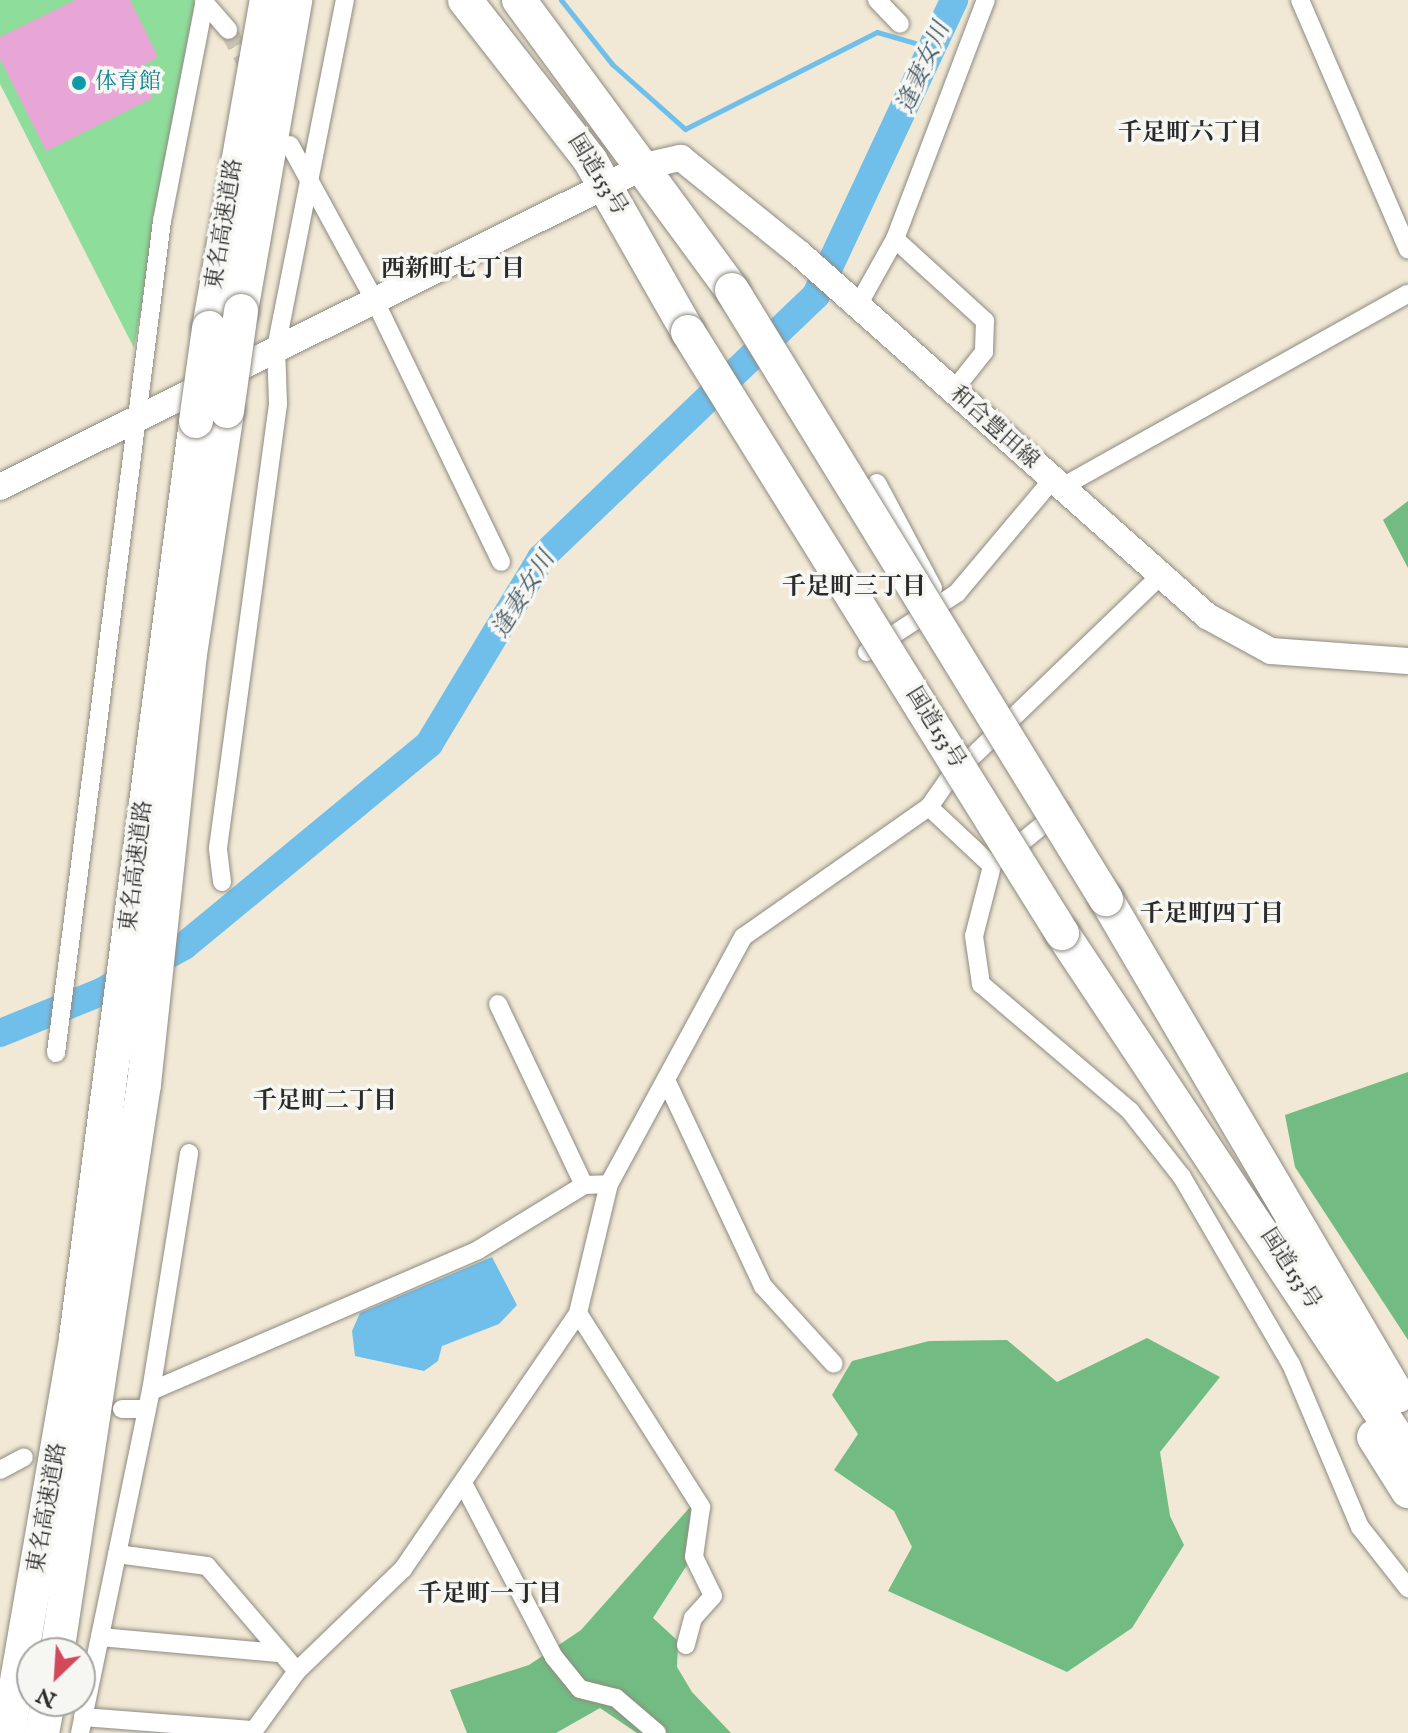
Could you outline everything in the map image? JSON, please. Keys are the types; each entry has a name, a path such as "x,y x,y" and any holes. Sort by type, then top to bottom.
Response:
{"highway":[{"name":"東名高速道路","path":"212,416 209,328 267,0"},
{"name":"東名高速道路","path":"8,1733 69,1384 110,1070 158,818 212,416 241,311 295,0"},
{"name":"国道153号","path":"465,0 606,185 688,332 1062,933 1228,1178 1408,1454"},
{"name":"国道153号","path":"519,0 645,166 732,290 1106,899 1408,1412"},
{"name":"東名高速道路","path":"59,1637 144,1084 158,818"},
{"path":"1248,1144 1277,1168 1408,1376"},
{"path":"1228,1178 1230,1207 1408,1491"}],"main road":[{"name":"和合豊田線","path":"0,487 645,166 681,158 800,254 1160,576 1217,623 1271,651 1408,661"}],"street":[{"path":"222,882 218,848 278,404 276,348 312,180 345,0"},
{"path":"877,0 900,24"},
{"path":"854,305 895,239 986,0"},
{"path":"1300,0 1408,250"},
{"path":"204,1 228,30"},
{"path":"56,1053 69,957 82,811 139,417 162,221 204,1"},
{"path":"290,145 312,180 374,299 501,562"},
{"path":"895,239 985,321 984,352 953,391"},
{"path":"867,652 941,603 1057,484 1408,294"},
{"path":"877,483 941,603 1013,717 1193,1023"},
{"path":"189,1153 148,1400 82,1725 252,1731 297,1671 403,1569 464,1485 578,1313 609,1184 743,937 929,807 1013,717 1160,576"},
{"path":"1065,806 992,866 974,936 981,984 1130,1111 1182,1177 1291,1364 1360,1527 1408,1588"},
{"path":"929,807 992,866"},
{"path":"498,1004 584,1185"},
{"path":"666,1080 763,1286 834,1364"},
{"path":"122,1409 478,1250 584,1185 609,1184"},
{"path":"578,1313 701,1507 694,1557 713,1596 693,1618 686,1645"},
{"path":"0,1470 24,1457"},
{"path":"464,1485 554,1657 580,1689 616,1698 657,1733"},
{"path":"117,1554 207,1566 278,1653 297,1671"},
{"path":"100,1637 278,1653"}],"green space":[{"path":"0,0 195,0 134,348 0,84"},
{"path":"1408,501 1408,568 1383,520"},
{"path":"1408,1072 1408,1340 1295,1167 1285,1115"},
{"path":"1147,1338 1220,1377 1160,1452 1170,1516 1184,1545 1132,1628 1067,1672 888,1591 912,1547 894,1511 834,1470 858,1434 832,1395 852,1361 929,1341 1007,1340 1057,1382"},
{"path":"691,1506 687,1565 653,1618 678,1641 677,1667 692,1692 731,1733 637,1733 600,1708 556,1733 467,1733 450,1690 529,1665 581,1630"}],"water":[{"path":"492,1257 517,1305 499,1324 442,1346 438,1361 424,1371 355,1356 352,1331 360,1313"}],"building":[{"name":"体育館","path":"75,0 130,0 158,57 138,68 153,98 46,151 0,59 0,37"}],"waterway":[{"path":"561,0 612,64 685,129 877,32 932,48"},
{"name":"逢妻女川","path":"0,1033 101,992 184,946 429,744 541,558 816,295 954,0"}],"tunnel":[{"path":"228,30 251,72"}],"place":[{"name":"体育館","path":"79,83"}],"district":[{"name":"千足町六丁目","path":"1190,134"},
{"name":"西新町七丁目","path":"453,270"},
{"name":"千足町三丁目","path":"854,588"},
{"name":"千足町四丁目","path":"1212,915"},
{"name":"千足町二丁目","path":"325,1102"},
{"name":"千足町一丁目","path":"490,1595"}]}
